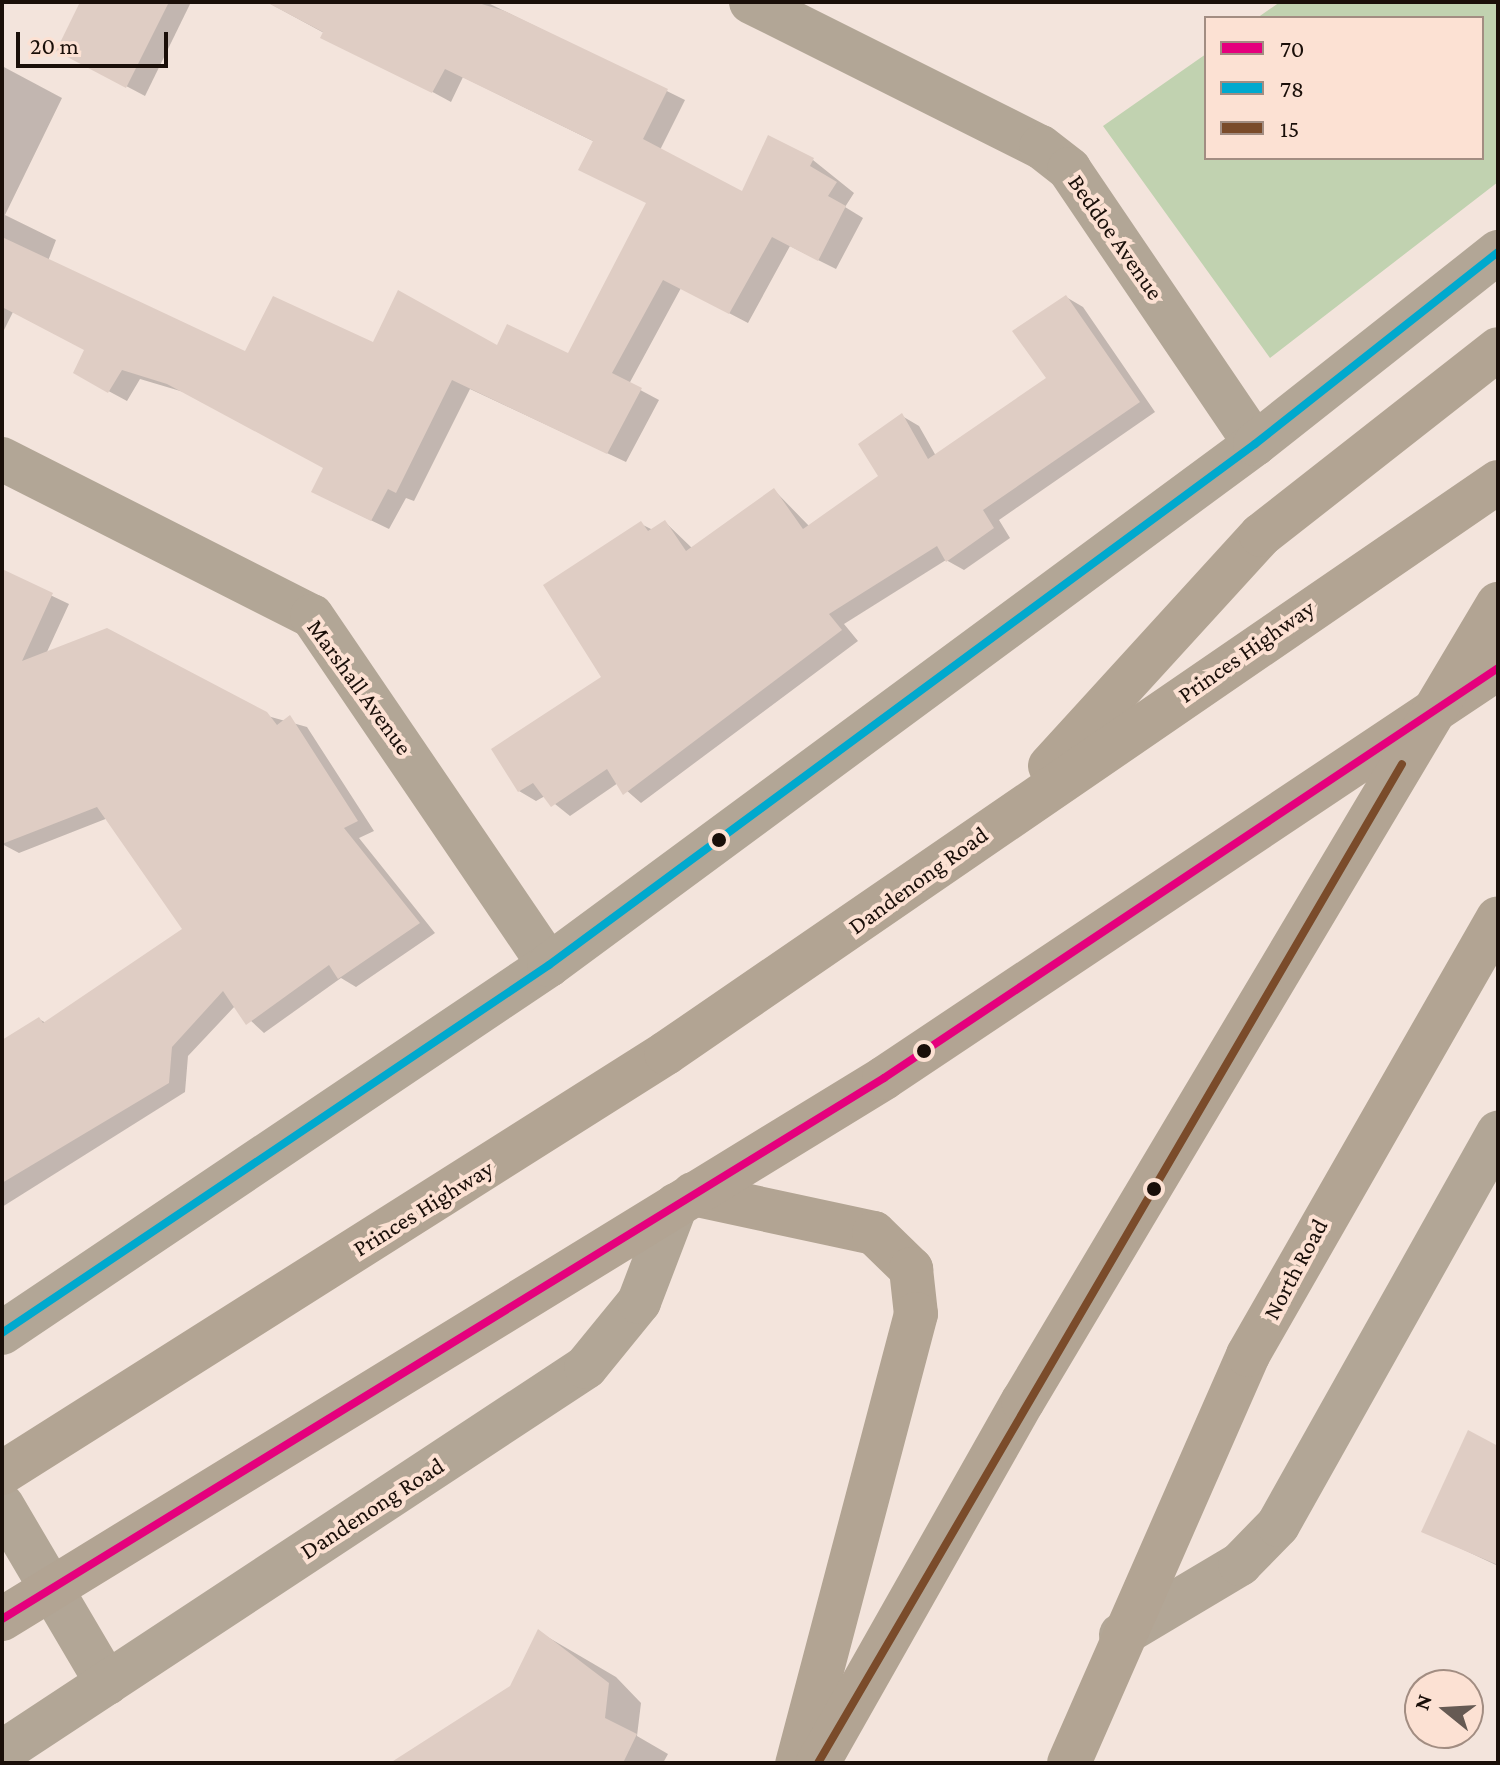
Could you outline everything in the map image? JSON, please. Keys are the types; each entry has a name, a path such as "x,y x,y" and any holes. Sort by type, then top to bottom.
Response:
{"highway":[{"path":"997,824 1261,535 1498,349"},
{"name":"Princes Highway","path":"997,824 1498,482"},
{"path":"818,1763 1432,711 1498,604"},
{"path":"2,1619 884,1078 1498,668"},
{"name":"Dandenong Road","path":"840,936 997,824"},
{"name":"North Road","path":"1069,1763 1121,1635 1248,1355 1498,918"},
{"name":"Princes Highway","path":"2,1473 573,1114 840,936"},
{"path":"684,1200 874,1233 911,1269 916,1314 797,1763"}],"street":[{"name":"Beddoe Avenue","path":"751,2 1041,147 1069,169 1255,444"},
{"path":"2,1333 549,965 1255,444 1498,252"},
{"name":"Marshall Avenue","path":"2,459 312,616 549,965"},
{"path":"1121,1635 1240,1564 1278,1525 1498,1133"},
{"name":"Dandenong Road","path":"2,1752 586,1367 635,1309 684,1200"},
{"path":"2,1505 55,1585 107,1683"}],"green space":[{"path":"1280,2 1498,2 1498,182 1270,358 1103,126 1204,55 1204,160 1484,160 1484,16 1260,16"}],"building":[{"path":"80,2 169,2 126,88 56,51"},
{"path":"266,2 475,2 505,11 668,89 643,139 742,191 768,135 814,158 810,166 837,182 828,196 846,206 818,261 772,237 729,314 663,280 612,373 642,388 607,454 452,380 396,493 388,489 371,521 311,492 323,468 167,384 122,370 108,393 73,373 84,350 2,307 2,237 245,351 273,296 373,342 398,290 497,345 507,324 568,353 646,203 578,170 593,141 445,69 432,93 320,38 323,32"},
{"path":"1066,295 1140,402 983,510 994,528 946,562 937,546 829,614 842,630 623,795 607,769 551,807 533,783 518,792 491,749 601,677 543,585 641,521 648,531 665,520 686,551 774,488 803,529 878,476 858,444 902,413 928,459 1046,378 1012,331"},
{"path":"2,569 53,593 22,661 107,628 267,712 277,725 290,715 358,821 344,828 420,923 338,979 329,965 246,1025 223,991 172,1047 169,1083 2,1183 2,1040 39,1017 43,1023 182,929 97,807 2,844"},
{"path":"1468,1430 1498,1446 1498,1565 1421,1532"},
{"path":"538,1629 609,1683 605,1718 637,1734 623,1763 390,1763 510,1686"}],"transit line":[{"name":"78","path":"2,1333 549,965 1255,444 1498,252"},
{"name":"70","path":"2,1619 884,1078 1498,668"},
{"name":"15","path":"818,1763 1402,764"}]}
